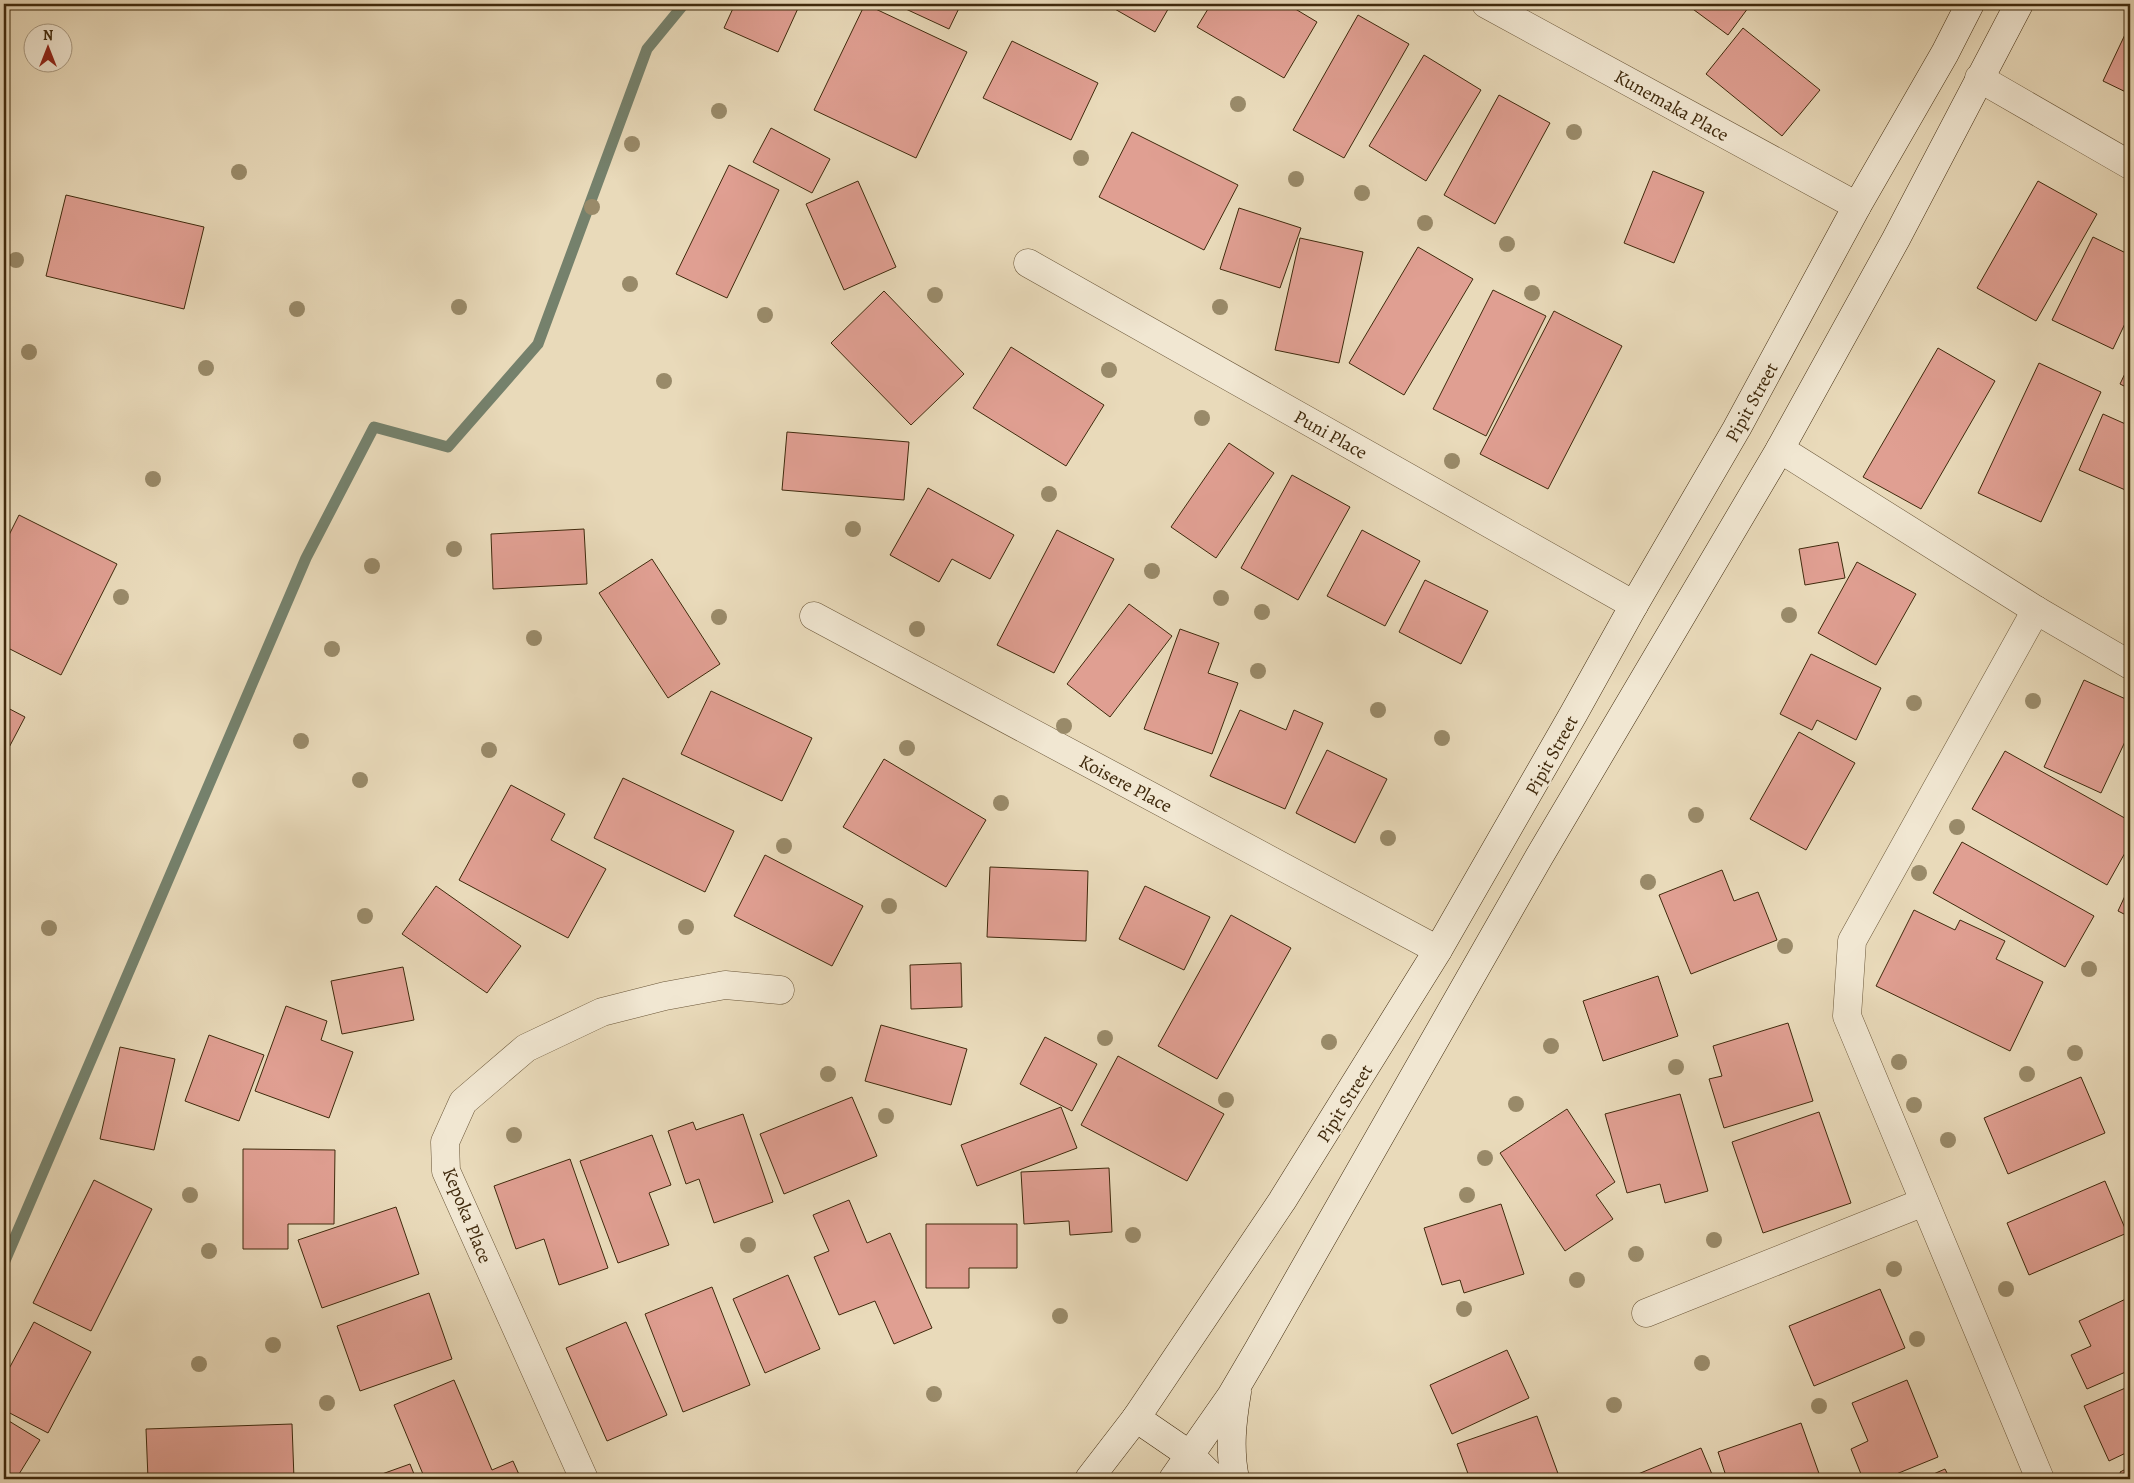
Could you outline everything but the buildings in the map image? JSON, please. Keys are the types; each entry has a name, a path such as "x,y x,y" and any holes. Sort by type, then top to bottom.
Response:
{"street":[{"name":"Kunemaka Place","path":"1486,4 1858,206"},
{"name":"Pipit Street","path":"1089,1479 1136,1418 1282,1201 1438,950 1737,428 1858,206 1945,53 1970,4"},
{"path":"1173,1479 1238,1383 1582,781 1780,449 1896,239 2019,4"},
{"path":"1979,78 2130,164"},
{"name":"Puni Place","path":"1028,263 1634,605"},
{"path":"1780,449 2036,610 2130,665"},
{"path":"2036,610 1852,941 1847,1016 2040,1479"},
{"name":"Koisere Place","path":"814,616 1438,950"},
{"name":"Kepoka Place","path":"584,1479 446,1171 445,1142 463,1102 526,1048 602,1012 665,996 725,985 780,990"},
{"path":"1646,1313 1924,1202"},
{"path":"1235,1479 1231,1456 1230,1429 1238,1383"},
{"path":"1136,1418 1190,1455 1214,1479"}],"waterway":[{"path":"4,1263 306,558 374,427 448,447 538,344 647,49 684,4"}]}
